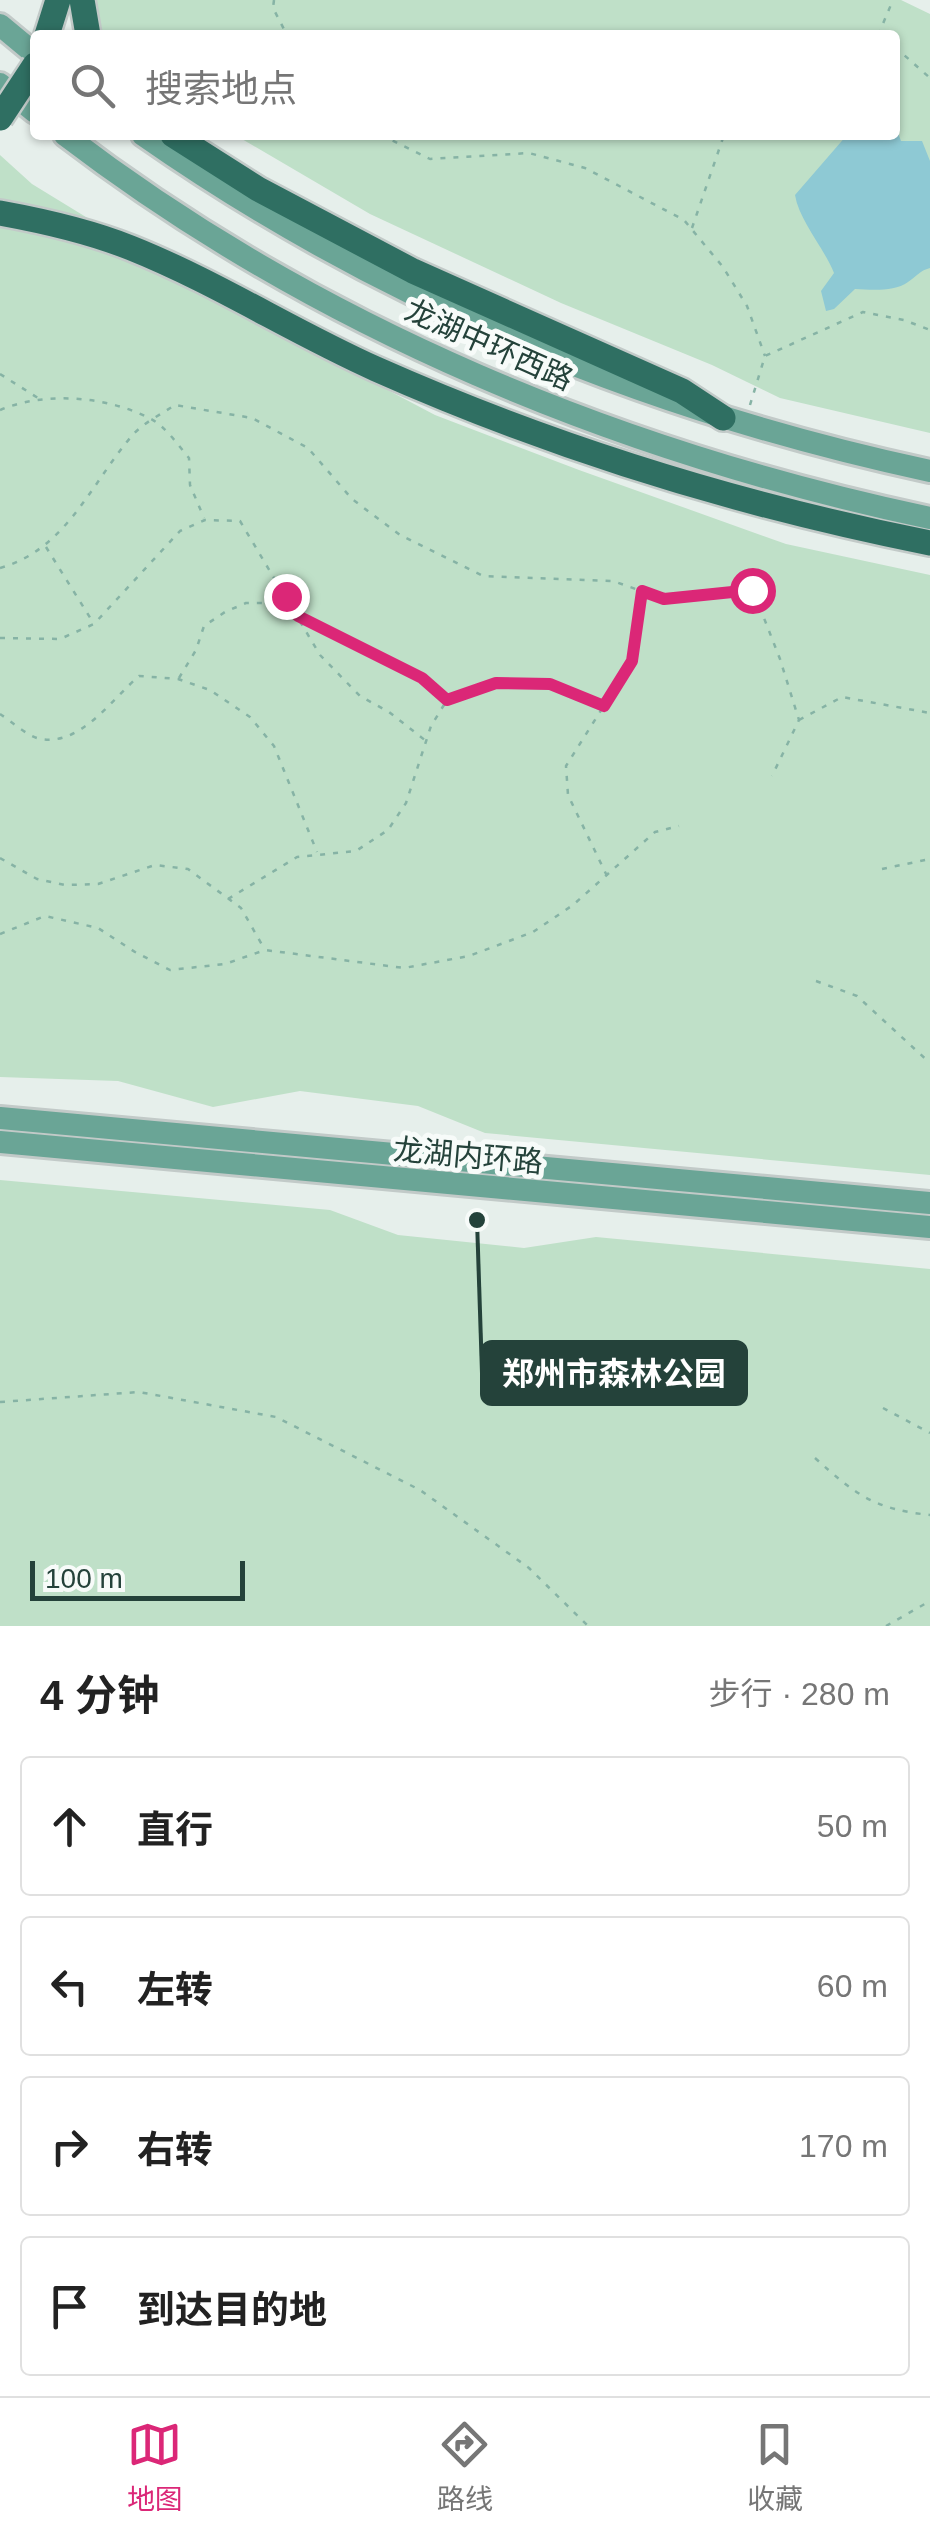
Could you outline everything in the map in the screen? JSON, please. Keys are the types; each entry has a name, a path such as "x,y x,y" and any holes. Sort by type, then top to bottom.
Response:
{"highway":[{"path":"49,30 58,0"},
{"path":"82,0 87,30"},
{"path":"0,118 30,73"},
{"path":"181,140 258,189 414,272 682,391 733,421"},
{"path":"0,213 112,240 389,374 508,425 600,458 759,504 930,544"}],"main road":[{"path":"0,26 30,50"},
{"path":"0,84 30,108"},
{"name":"龙湖中环西路","path":"72,140 237,251 446,363 663,448 754,475 930,518"},
{"name":"龙湖中环西路","path":"151,140 260,212 465,321 625,386 733,421 930,471"},
{"name":"龙湖内环路","path":"0,1118 930,1203"},
{"name":"龙湖内环路","path":"0,1142 930,1227"}],"path":[{"path":"274,0 285,30"},
{"path":"882,30 893,0"},
{"path":"900,51 930,78"},
{"path":"391,140 430,159 529,153 586,168 684,220 723,267 747,306 765,356"},
{"path":"691,229 722,140"},
{"path":"733,421 765,356 863,312 930,330"},
{"path":"0,374 39,399"},
{"path":"0,410 25,399 95,400 154,420 188,458 190,485 205,520"},
{"path":"0,568 26,560 59,535 134,434 175,405 252,418 308,448 352,499 400,535 483,576 613,580 664,599 752,590 780,658 799,720"},
{"path":"0,638 60,639 94,624 180,530 205,520 240,521 320,654 360,696 389,712 426,741"},
{"path":"46,546 94,624"},
{"path":"607,877 568,795 566,766 632,661 642,591"},
{"path":"178,679 196,650 204,626 224,612 246,604 265,603 422,678 447,700"},
{"path":"0,714 40,739 64,736 93,722 139,676 178,679 210,690 250,717 274,746 318,853"},
{"path":"228,898 297,857 356,851 388,830 406,803 431,726 447,700 496,683 550,684 604,706"},
{"path":"772,776 799,720 842,697 930,714"},
{"path":"0,934 45,916 98,928 170,970 225,964 265,950 404,968 469,956 533,932 607,877 656,832 679,826"},
{"path":"0,858 37,879 64,885 98,884 155,866 188,869 241,908 265,950"},
{"path":"882,868 930,860"},
{"path":"816,981 857,996 930,1063"},
{"path":"0,1402 139,1392 276,1417 420,1490 529,1568 588,1626"},
{"path":"883,1408 930,1433"},
{"path":"814,1458 867,1502 930,1515"},
{"path":"886,1626 930,1601"}],"green space":[{"path":"58,0 901,0 930,14 930,433 780,398 370,214 244,140 900,140 900,30 95,30"},
{"path":"0,155 32,184 251,318 435,415 786,544 930,575 930,1175 485,1133 418,1106 300,1091 213,1107 118,1081 0,1077"},
{"path":"0,1180 330,1210 398,1235 524,1248 596,1237 930,1269 930,1626 0,1626"}],"water":[{"path":"843,140 922,141 930,161 930,268 896,287 855,289 834,309 826,311 821,291 834,273 801,214 795,195"}],"place":[{"name":"郑州市森林公园","path":"477,1220"}],"route":[{"path":"286,596 298,616 422,678 447,700 496,683 550,684 604,706 632,661 642,591 664,599 752,590"}]}
